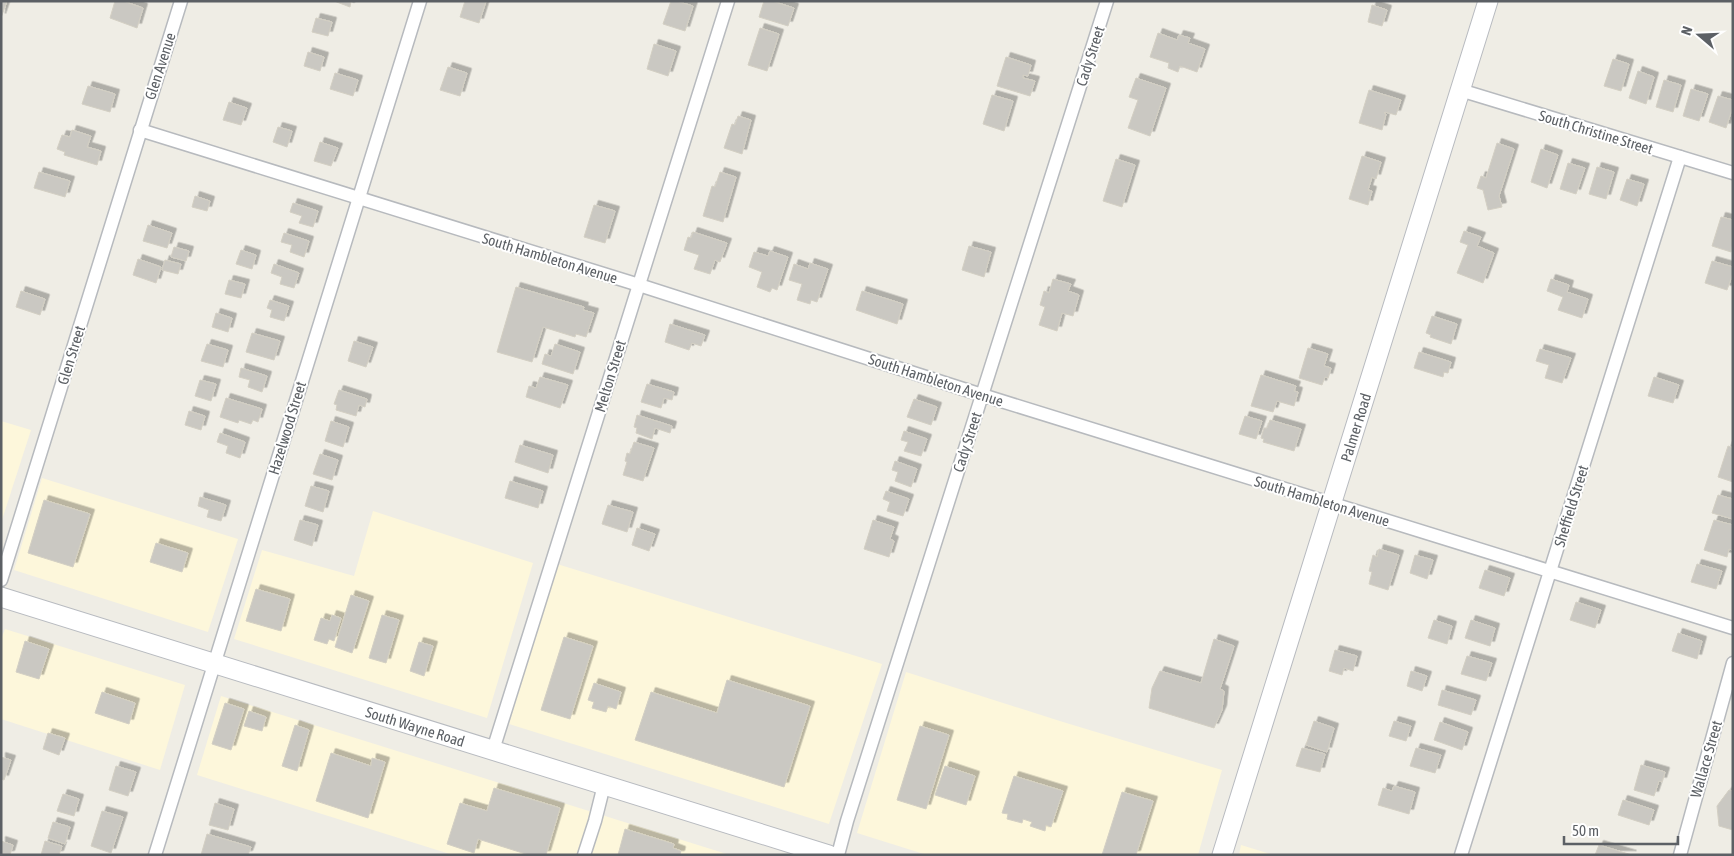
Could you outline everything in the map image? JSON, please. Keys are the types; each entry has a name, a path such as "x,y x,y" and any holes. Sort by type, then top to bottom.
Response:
{"street":[{"name":"Glen Avenue","path":"140,130 181,1"},
{"name":"Hazelwood Street","path":"155,855 420,1"},
{"name":"Melton Street","path":"493,750 728,1"},
{"name":"Cady Street","path":"838,855 1107,1"},
{"name":"Palmer Road","path":"1222,855 1488,1"},
{"name":"South Christine Street","path":"1460,90 1733,173"},
{"name":"South Hambleton Avenue","path":"140,130 638,285 982,395 1733,628"},
{"name":"Glen Street","path":"1,580 140,130"},
{"name":"Sheffield Street","path":"1461,855 1680,157"},
{"name":"South Wayne Road","path":"1,597 829,855"},
{"name":"Wallace Street","path":"1680,855 1733,664"},
{"path":"584,855 604,785"}],"shaded area":[{"path":"1,421 31,430 1,523"},
{"path":"42,478 238,539 208,632 14,570"},
{"path":"373,511 533,563 487,718 234,639 262,550 354,576"},
{"path":"557,564 882,664 829,824 509,724"},
{"path":"5,629 185,685 160,770 1,719 1,639"},
{"path":"906,672 1222,770 1198,855 927,855 857,833"},
{"path":"221,696 730,855 453,855 197,775"},
{"path":"1241,845 1274,855 1239,855"}],"building":[{"path":"1,1 7,1 1,18"},
{"path":"115,1 123,1 143,8 137,28 110,18"},
{"path":"334,1 351,1 350,7"},
{"path":"465,1 486,1 479,23 460,17"},
{"path":"671,1 693,6 685,31 663,24"},
{"path":"764,1 772,1 794,8 788,26 759,17"},
{"path":"1372,5 1387,10 1382,26 1368,22"},
{"path":"316,18 332,22 328,36 312,32"},
{"path":"760,28 779,34 767,71 748,65"},
{"path":"1158,33 1177,40 1179,35 1190,38 1188,43 1205,49 1197,72 1180,66 1178,72 1168,68 1169,63 1150,57"},
{"path":"654,44 676,51 668,76 647,69"},
{"path":"308,52 324,57 320,71 304,66"},
{"path":"1006,57 1031,65 1028,76 1023,75 1023,78 1035,81 1030,96 997,86"},
{"path":"1613,59 1629,64 1621,91 1604,86"},
{"path":"448,67 467,73 460,96 440,90"},
{"path":"1638,71 1654,77 1646,104 1629,98"},
{"path":"335,73 358,80 353,96 330,89"},
{"path":"1136,78 1166,88 1150,136 1128,128 1138,100 1129,97"},
{"path":"1664,80 1681,85 1673,112 1656,107"},
{"path":"88,86 115,94 110,112 82,104"},
{"path":"1691,89 1708,94 1699,121 1683,116"},
{"path":"1369,90 1401,100 1396,115 1384,113 1386,114 1382,130 1359,123"},
{"path":"992,95 1013,101 1004,131 983,124"},
{"path":"1718,96 1733,100 1726,128 1709,122"},
{"path":"229,102 247,108 241,125 223,120"},
{"path":"738,116 751,120 742,154 724,148 732,124 735,125"},
{"path":"278,127 292,131 287,147 273,142"},
{"path":"72,130 91,136 87,147 101,151 97,165 64,155 65,152 57,149 62,135 70,137"},
{"path":"320,142 338,148 331,166 314,161"},
{"path":"1497,143 1514,149 1499,196 1502,207 1488,210 1483,190 1477,188 1481,176 1486,178"},
{"path":"1541,149 1558,155 1547,188 1531,182"},
{"path":"1362,156 1381,162 1376,179 1372,177 1368,190 1372,191 1368,205 1349,199"},
{"path":"1116,159 1135,165 1122,207 1103,201"},
{"path":"1568,163 1585,168 1576,194 1560,189"},
{"path":"1597,167 1614,172 1606,199 1589,194"},
{"path":"39,172 70,181 65,197 34,188"},
{"path":"720,172 736,177 723,222 703,216 712,186 715,187"},
{"path":"1627,179 1644,184 1637,206 1620,200"},
{"path":"195,196 210,201 207,211 192,207"},
{"path":"293,203 318,211 313,227 299,223 302,216 290,212"},
{"path":"594,205 615,211 605,243 584,237"},
{"path":"1721,217 1733,220 1731,252 1712,246"},
{"path":"148,225 172,233 167,248 143,241"},
{"path":"1464,231 1481,237 1477,246 1494,253 1483,283 1457,273 1468,245 1460,242"},
{"path":"693,232 727,243 720,262 715,260 710,274 694,269 699,255 684,250 688,237 691,238"},
{"path":"284,233 309,241 304,257 290,252 292,245 281,242"},
{"path":"969,246 991,252 984,277 962,270"},
{"path":"174,247 189,251 186,261 171,257"},
{"path":"241,250 256,255 252,269 236,264"},
{"path":"770,251 788,257 777,290 772,288 770,292 757,287 762,272 749,267 754,252 768,256"},
{"path":"138,259 161,267 156,283 133,275"},
{"path":"165,260 181,264 178,274 162,270"},
{"path":"1712,261 1733,267 1733,273 1727,290 1705,283"},
{"path":"810,263 828,269 817,302 811,300 810,304 797,300 802,284 789,280 794,264 808,269"},
{"path":"274,264 299,273 294,288 280,284 282,277 271,273"},
{"path":"1053,279 1071,284 1068,291 1079,295 1073,316 1062,313 1057,331 1039,325 1045,307 1040,305 1044,291 1049,293"},
{"path":"1551,279 1569,285 1567,292 1588,299 1582,318 1558,310 1563,297 1547,291"},
{"path":"229,280 245,284 241,298 225,294"},
{"path":"516,287 584,307 583,310 594,313 586,337 576,334 575,337 543,327 532,362 497,352"},
{"path":"21,291 45,299 40,315 16,307"},
{"path":"862,291 903,304 897,324 856,310"},
{"path":"270,300 289,306 284,321 270,317 272,310 267,308"},
{"path":"216,313 232,318 228,332 212,327"},
{"path":"1432,316 1457,324 1451,344 1430,337 1431,335 1426,333"},
{"path":"670,324 705,335 701,346 692,343 689,350 665,342"},
{"path":"252,333 280,341 274,360 246,352"},
{"path":"354,341 373,347 366,367 348,361"},
{"path":"207,344 228,350 223,367 201,361"},
{"path":"555,344 580,352 573,374 542,364 545,354 551,356"},
{"path":"1308,348 1328,354 1324,366 1331,368 1328,378 1325,377 1322,385 1299,378"},
{"path":"1540,349 1571,358 1562,383 1545,378 1549,365 1536,361"},
{"path":"1419,352 1451,362 1448,373 1444,372 1443,377 1414,368"},
{"path":"241,368 267,376 262,392 248,387 250,380 239,377"},
{"path":"1261,375 1296,386 1294,391 1298,392 1294,406 1277,401 1273,412 1251,406"},
{"path":"540,377 568,385 560,408 526,397 529,386 536,388"},
{"path":"1654,377 1679,385 1673,403 1648,396"},
{"path":"200,380 216,384 211,401 195,396"},
{"path":"647,384 674,392 672,400 664,398 661,408 641,402"},
{"path":"339,390 367,399 365,407 359,405 356,416 336,410 337,405 334,404"},
{"path":"226,398 262,409 258,422 253,420 251,424 239,420 238,423 220,417"},
{"path":"914,399 937,407 931,425 907,417"},
{"path":"189,411 205,416 201,430 185,425"},
{"path":"637,415 672,426 670,433 655,428 652,439 636,433 637,428 634,427"},
{"path":"1245,416 1262,421 1256,439 1239,434"},
{"path":"1270,420 1301,429 1294,451 1263,442 1264,439 1261,438 1264,428 1267,428"},
{"path":"331,421 349,427 343,447 325,441"},
{"path":"904,431 927,439 921,456 904,451 908,442 901,440"},
{"path":"220,433 245,442 240,458 226,453 228,446 217,442"},
{"path":"634,442 654,448 643,481 623,475 627,462 625,461 627,453 630,454"},
{"path":"520,445 553,455 548,473 515,462"},
{"path":"1728,446 1733,448 1733,482 1718,477"},
{"path":"320,454 338,460 332,480 313,474"},
{"path":"895,461 917,469 911,487 895,481 898,472 892,470"},
{"path":"510,481 543,491 538,508 505,498"},
{"path":"311,486 329,491 323,512 305,506"},
{"path":"886,491 909,499 903,516 887,511 890,502 883,499"},
{"path":"1718,495 1733,499 1733,519 1712,513"},
{"path":"200,497 226,505 221,521 207,517 209,510 198,506"},
{"path":"44,500 90,514 73,567 28,553"},
{"path":"608,505 633,512 627,532 602,524"},
{"path":"300,520 318,525 312,546 294,540"},
{"path":"873,520 894,527 890,539 894,541 889,557 864,549"},
{"path":"1714,520 1733,525 1733,550 1729,549 1727,557 1704,550"},
{"path":"637,528 655,534 649,551 632,545"},
{"path":"156,543 188,553 182,572 150,562"},
{"path":"1379,549 1399,555 1388,590 1369,584 1372,572 1369,571 1373,555 1377,557"},
{"path":"1415,555 1433,560 1427,579 1410,573"},
{"path":"1697,564 1722,571 1716,589 1691,582"},
{"path":"1485,570 1510,578 1504,596 1479,588"},
{"path":"256,589 290,599 281,631 246,621"},
{"path":"351,595 369,601 352,653 335,647"},
{"path":"1576,602 1601,610 1595,628 1570,620"},
{"path":"332,615 341,618 334,641 329,639 327,644 314,640 321,618 330,621"},
{"path":"382,615 399,620 386,663 369,658"},
{"path":"1434,620 1452,626 1447,644 1428,638"},
{"path":"1471,620 1495,628 1490,646 1465,638"},
{"path":"1678,633 1702,641 1697,659 1672,651"},
{"path":"564,637 593,646 570,719 541,710"},
{"path":"1214,639 1234,646 1220,689 1224,691 1222,710 1214,728 1149,708 1152,688 1160,671 1201,683"},
{"path":"25,641 49,649 39,679 16,672"},
{"path":"419,642 433,646 424,676 410,671"},
{"path":"1335,650 1357,656 1353,671 1344,668 1342,675 1329,671"},
{"path":"1467,656 1492,663 1486,681 1461,674"},
{"path":"1411,671 1427,676 1422,691 1407,686"},
{"path":"727,680 810,706 784,787 635,740 651,692 717,713"},
{"path":"594,683 621,692 616,709 608,706 606,712 592,708 594,702 588,700"},
{"path":"1442,690 1476,700 1471,715 1438,705"},
{"path":"102,692 135,703 129,724 95,713"},
{"path":"225,703 244,709 231,750 212,744"},
{"path":"249,711 266,717 262,731 244,726"},
{"path":"1314,721 1334,728 1327,752 1306,745"},
{"path":"1394,721 1411,726 1406,741 1389,736"},
{"path":"1440,722 1468,732 1462,750 1434,740"},
{"path":"295,725 309,730 297,771 282,766"},
{"path":"920,726 949,735 926,809 897,800"},
{"path":"48,733 65,738 59,755 43,749"},
{"path":"1302,748 1325,754 1320,772 1296,766"},
{"path":"1416,748 1441,755 1435,773 1410,766"},
{"path":"331,753 371,766 372,758 385,762 368,818 316,801"},
{"path":"1,757 11,760 4,780 1,779"},
{"path":"1641,765 1665,772 1662,782 1659,781 1654,796 1634,790"},
{"path":"116,766 136,772 128,796 109,790"},
{"path":"945,766 975,776 966,805 935,795"},
{"path":"1014,776 1063,791 1051,827 1046,825 1045,831 1030,826 1032,822 1023,819 1022,823 1007,819 1008,814 1002,813"},
{"path":"1394,786 1415,792 1409,814 1378,805 1383,788 1392,791"},
{"path":"494,788 560,808 546,855 529,855 478,839 474,853 447,844 460,803 487,811"},
{"path":"1729,790 1733,791 1733,830 1719,826 1717,806"},
{"path":"1122,792 1153,801 1136,855 1102,855"},
{"path":"63,794 79,799 74,816 57,811"},
{"path":"1623,800 1654,810 1649,825 1618,815"},
{"path":"215,803 234,809 228,830 209,825"},
{"path":"102,811 123,817 111,853 91,846"},
{"path":"53,822 70,827 65,844 48,838"},
{"path":"625,829 674,844 673,848 681,851 680,855 618,855"},
{"path":"207,834 251,847 248,855 201,855"},
{"path":"1,841 13,845 10,855 1,855"},
{"path":"45,841 62,846 59,855 41,855"},
{"path":"1599,845 1632,855 1595,855"}]}
